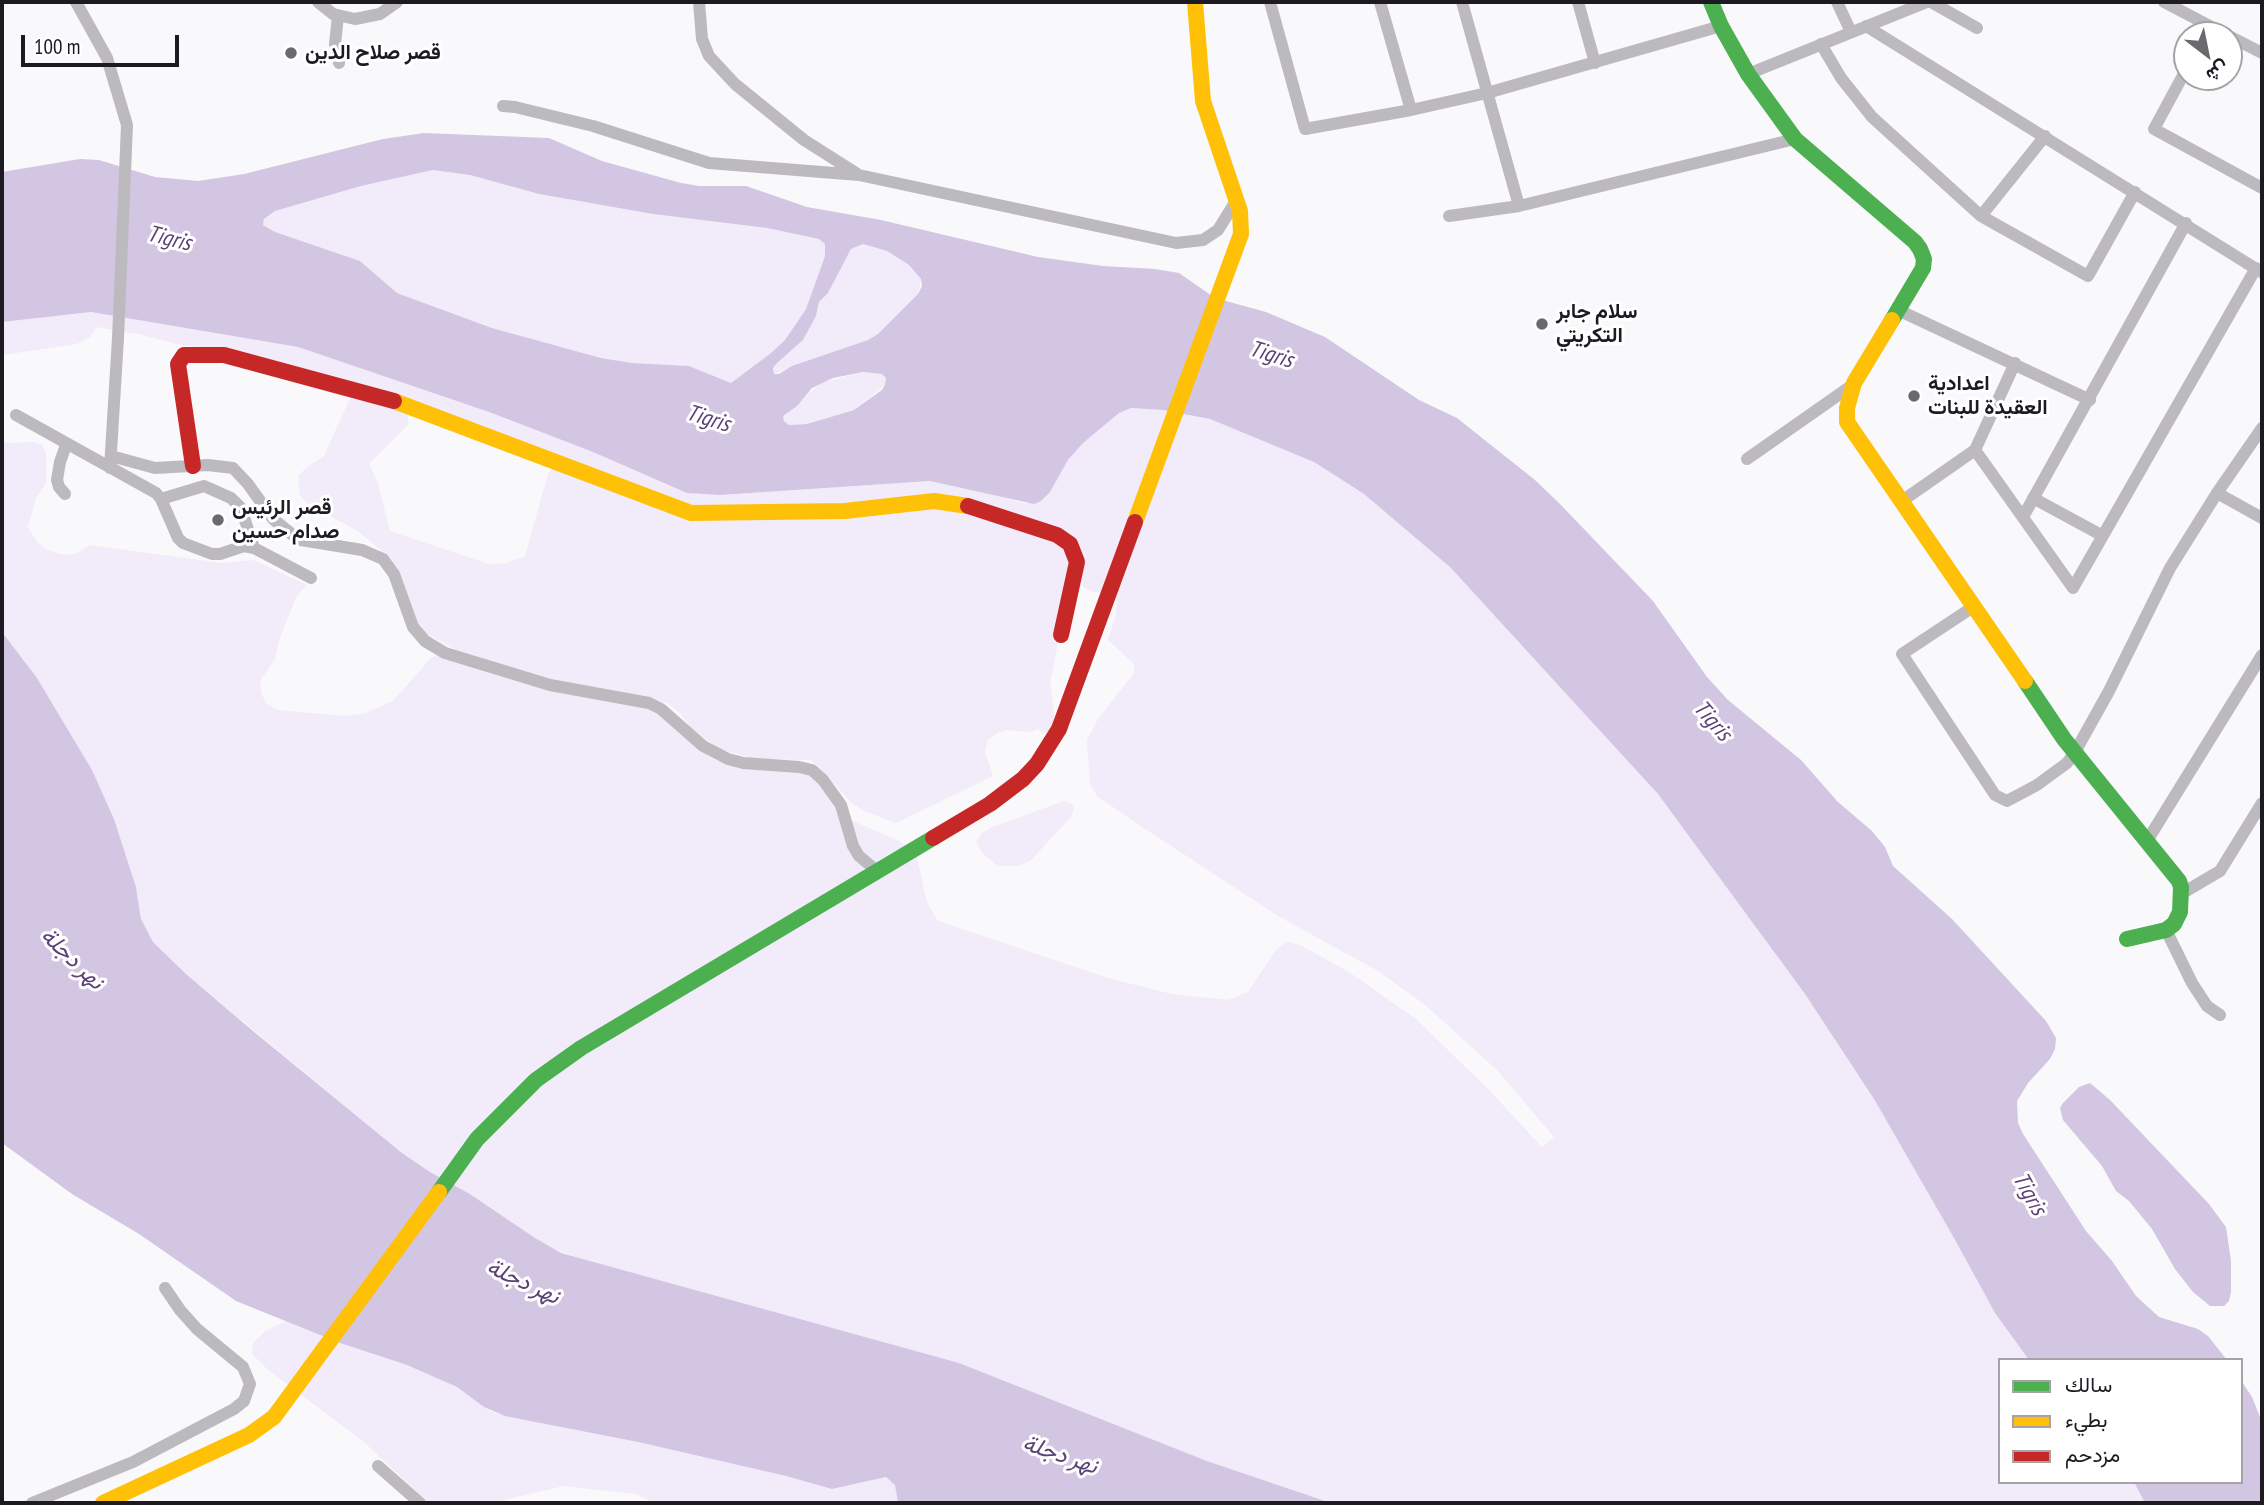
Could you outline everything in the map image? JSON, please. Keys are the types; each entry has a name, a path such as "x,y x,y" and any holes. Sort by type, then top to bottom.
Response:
{"street":[{"path":"76,2 107,58 127,125 110,462"},
{"path":"318,2 338,16 355,19 372,17 388,10 397,2"},
{"path":"699,2 702,39 709,56 735,84 804,140 859,175"},
{"path":"103,1503 249,1435 274,1417 477,1139 515,1099 558,1063 1007,793 1037,764 1059,729 1238,245 1242,226 1199,82 1195,2"},
{"path":"1270,2 1305,129 1412,110 1487,93 1721,26"},
{"path":"1380,2 1412,110"},
{"path":"1462,2 1519,206"},
{"path":"1578,2 1595,63"},
{"path":"1711,2 1748,74 1795,139 1920,249 1924,259 1923,268 1854,383 1847,408 1847,422 2075,752 2175,874 2181,887 2178,917 2165,930 2127,939"},
{"path":"1837,2 1851,32"},
{"path":"1748,74 1929,2 1977,28"},
{"path":"2164,2 2193,21"},
{"path":"338,16 335,44 339,63"},
{"path":"1866,26 2259,270 2073,588 1975,450"},
{"path":"2243,43 2262,53"},
{"path":"1821,44 1841,78 1872,117 1981,216 2088,276 2136,192"},
{"path":"2175,91 2154,129 2262,188"},
{"path":"503,106 593,126 709,163 859,175 1176,243 1203,240 1218,230 1236,201"},
{"path":"1981,216 2045,136"},
{"path":"1449,216 1519,206 1795,139"},
{"path":"2023,517 2186,223"},
{"path":"1898,310 2090,400"},
{"path":"193,466 178,364 184,355 224,355 400,403 691,513 710,515 845,511 934,501 967,506 1057,535 1070,544 1077,562 1061,635"},
{"path":"1902,501 1975,450 2015,363"},
{"path":"1747,459 1854,383"},
{"path":"16,415 66,445 110,462 156,493 178,538 183,542 212,554 244,546 254,548 311,578"},
{"path":"1973,607 1902,654 1995,795 2007,801 2067,763 2075,752 2109,691 2170,568 2262,428"},
{"path":"65,494 57,480 66,445"},
{"path":"110,462 155,468 221,465 233,468 273,519 294,536 301,540 362,550 383,559 394,574 413,627 425,641 445,653 550,685 649,704 661,709 703,746 728,759 812,770 841,805 853,846 859,856 877,872"},
{"path":"161,499 204,486 231,498 241,508 254,548"},
{"path":"2217,493 2262,518"},
{"path":"2033,498 2103,536"},
{"path":"2147,841 2262,655"},
{"path":"2181,894 2220,871 2262,803"},
{"path":"2165,930 2199,995 2207,1006 2220,1015"},
{"path":"33,1503 133,1462 234,1409 244,1401 250,1384 243,1367 197,1329 165,1288"},
{"path":"378,1466 420,1503"}],"shaded area":[{"path":"433,170 470,175 539,194 653,214 767,228 819,239 825,244 825,256 806,309 785,340 731,383 689,366 632,363 601,358 492,328 397,293 360,261 275,233 263,225 264,219 275,211 361,186"},
{"path":"863,244 887,251 909,265 921,279 918,294 878,334 868,340 774,374 773,368 776,364 803,340 816,316 819,302 828,293 851,249"},
{"path":"91,312 298,347 489,412 593,452 688,493 720,495 930,481 1026,504 1050,492 1068,460 1083,443 1119,413 1131,408 1163,410 1210,419 1314,462 1364,494 1451,568 1571,696 1658,794 1805,994 1874,1099 1995,1313 2028,1358 1998,1358 1998,1484 2135,1484 2145,1503 1331,1503 1207,1461 958,1363 581,1259 550,1248 470,1194 402,1153 186,974 153,942 141,919 136,887 114,819 92,770 37,678 2,632 2,443 35,442 42,445 46,454 46,483 36,498 28,527 37,542 47,550 65,555 77,553 90,545 221,563 254,560 307,585 297,595 279,640 275,659 260,681 261,693 266,703 278,710 345,716 366,713 393,701 430,659 437,655 561,693 651,709 713,759 740,769 801,771 818,780 851,820 901,842 916,853 927,902 937,920 1108,978 1172,994 1228,1000 1248,992 1276,950 1287,942 1300,945 1349,972 1416,1019 1488,1089 1542,1147 1554,1137 1497,1070 1424,1004 1378,971 1278,916 1097,796 1090,784 1087,740 1098,719 1134,673 1134,664 1108,640 1117,601 1105,593 1092,592 1083,587 1080,548 952,499 797,507 687,507 249,355 176,344 97,327 90,337 77,344 2,355 2,322"},
{"path":"863,372 882,374 886,378 885,385 854,410 807,424 789,425 783,420 783,416 821,383"},
{"path":"351,396 401,408 407,415 409,424 369,464 378,483 390,531 489,564 507,563 525,556 548,474 553,467 686,517 945,508 1063,542 1072,571 1050,683 1056,728 1043,734 1038,729 1031,732 999,732 988,740 985,752 993,776 896,823 864,811 852,803 810,760 754,759 720,749 692,729 669,704 559,684 456,650 425,633 416,622 397,567 391,559 359,532 307,503 300,496 298,476 324,456"},
{"path":"1064,801 1071,803 1074,808 1071,817 1030,861 1018,866 998,866 984,855 976,842 981,834 990,828"},
{"path":"286,1321 340,1343 407,1365 457,1387 494,1413 638,1442 832,1489 886,1477 895,1484 898,1503 654,1503 636,1494 564,1486 499,1503 429,1503 364,1442 266,1368 252,1354 253,1343 264,1332"}],"water":[{"name":"Tigris","path":"424,133 549,138 602,161 681,183 699,186 746,186 807,207 881,220 1038,257 1179,273 1215,298 1266,312 1325,337 1419,400 1457,418 1535,480 1653,601 1707,677 1728,700 1801,760 1838,802 1872,831 1885,847 1893,866 1952,919 2046,1021 2056,1038 2055,1049 2017,1101 2018,1123 2023,1134 2086,1231 2112,1261 2136,1296 2159,1317 2198,1329 2208,1336 2225,1358 2028,1358 1995,1313 1874,1099 1805,994 1658,794 1451,568 1364,494 1314,462 1210,419 1163,410 1131,408 1119,413 1083,443 1068,460 1050,492 1034,504 930,481 720,495 687,493 593,452 489,412 298,347 91,312 2,322 2,172 80,159 99,160 155,177 198,181 244,174 383,139","holes":["433,170 470,175 539,194 653,214 767,228 819,239 825,244 825,256 806,309 785,340 731,383 689,366 632,363 601,358 492,328 397,293 360,261 275,232 263,225 264,219 275,211 361,186","863,244 887,251 909,265 921,279 922,286 918,294 878,334 868,340 774,374 773,368 776,364 803,340 816,316 819,302 828,293 851,249","863,372 882,374 886,378 885,385 854,410 807,424 789,425 784,421 783,416 797,406 812,388 833,378"]},
{"name":"نهر دجلة","path":"2,632 37,678 92,770 114,819 136,887 141,919 153,942 253,1031 402,1153 430,1172 470,1194 561,1253 959,1363 1207,1461 1331,1503 898,1503 895,1485 886,1477 832,1489 638,1442 505,1416 484,1407 457,1387 407,1365 340,1343 236,1301 139,1234 72,1194 2,1143"},
{"path":"2090,1083 2110,1100 2209,1204 2226,1227 2231,1261 2231,1292 2229,1301 2224,1306 2210,1306 2193,1292 2175,1269 2152,1229 2129,1201 2116,1191 2102,1166 2063,1120 2060,1108 2063,1103 2079,1087"},
{"path":"2243,1383 2262,1422 2262,1503 2145,1503 2135,1484 2243,1484"}],"traffic: fast":[{"path":"1711,2 1748,74 1795,139 1920,249 1924,259 1923,268 1892,320"},
{"path":"2025,681 2064,739 2179,881 2180,912 2174,924 2166,930 2127,939"},
{"path":"439,1192 477,1139 536,1080 581,1048 933,838"}],"traffic: slow":[{"path":"1135,522 1241,234 1240,211 1203,101 1195,2"},
{"path":"1892,320 1854,383 1847,408 1847,422 2025,681"},
{"path":"394,401 691,513 845,511 934,501 968,506"},
{"path":"103,1503 249,1435 274,1417 439,1192"}],"traffic: jam":[{"path":"193,466 178,364 184,355 224,355 394,401"},
{"path":"968,506 1057,535 1070,544 1077,562 1061,635"},
{"path":"933,838 990,804 1023,779 1037,764 1059,729 1135,522"}],"place":[{"name":"قصر صلاح الدين","path":"291,53"},
{"name":"سلام جابر التكريتي","path":"1542,324"},
{"name":"اعدادية العقيدة للبنات","path":"1914,396"},
{"name":"قصر الرئيس صدام حسين","path":"218,520"}]}
